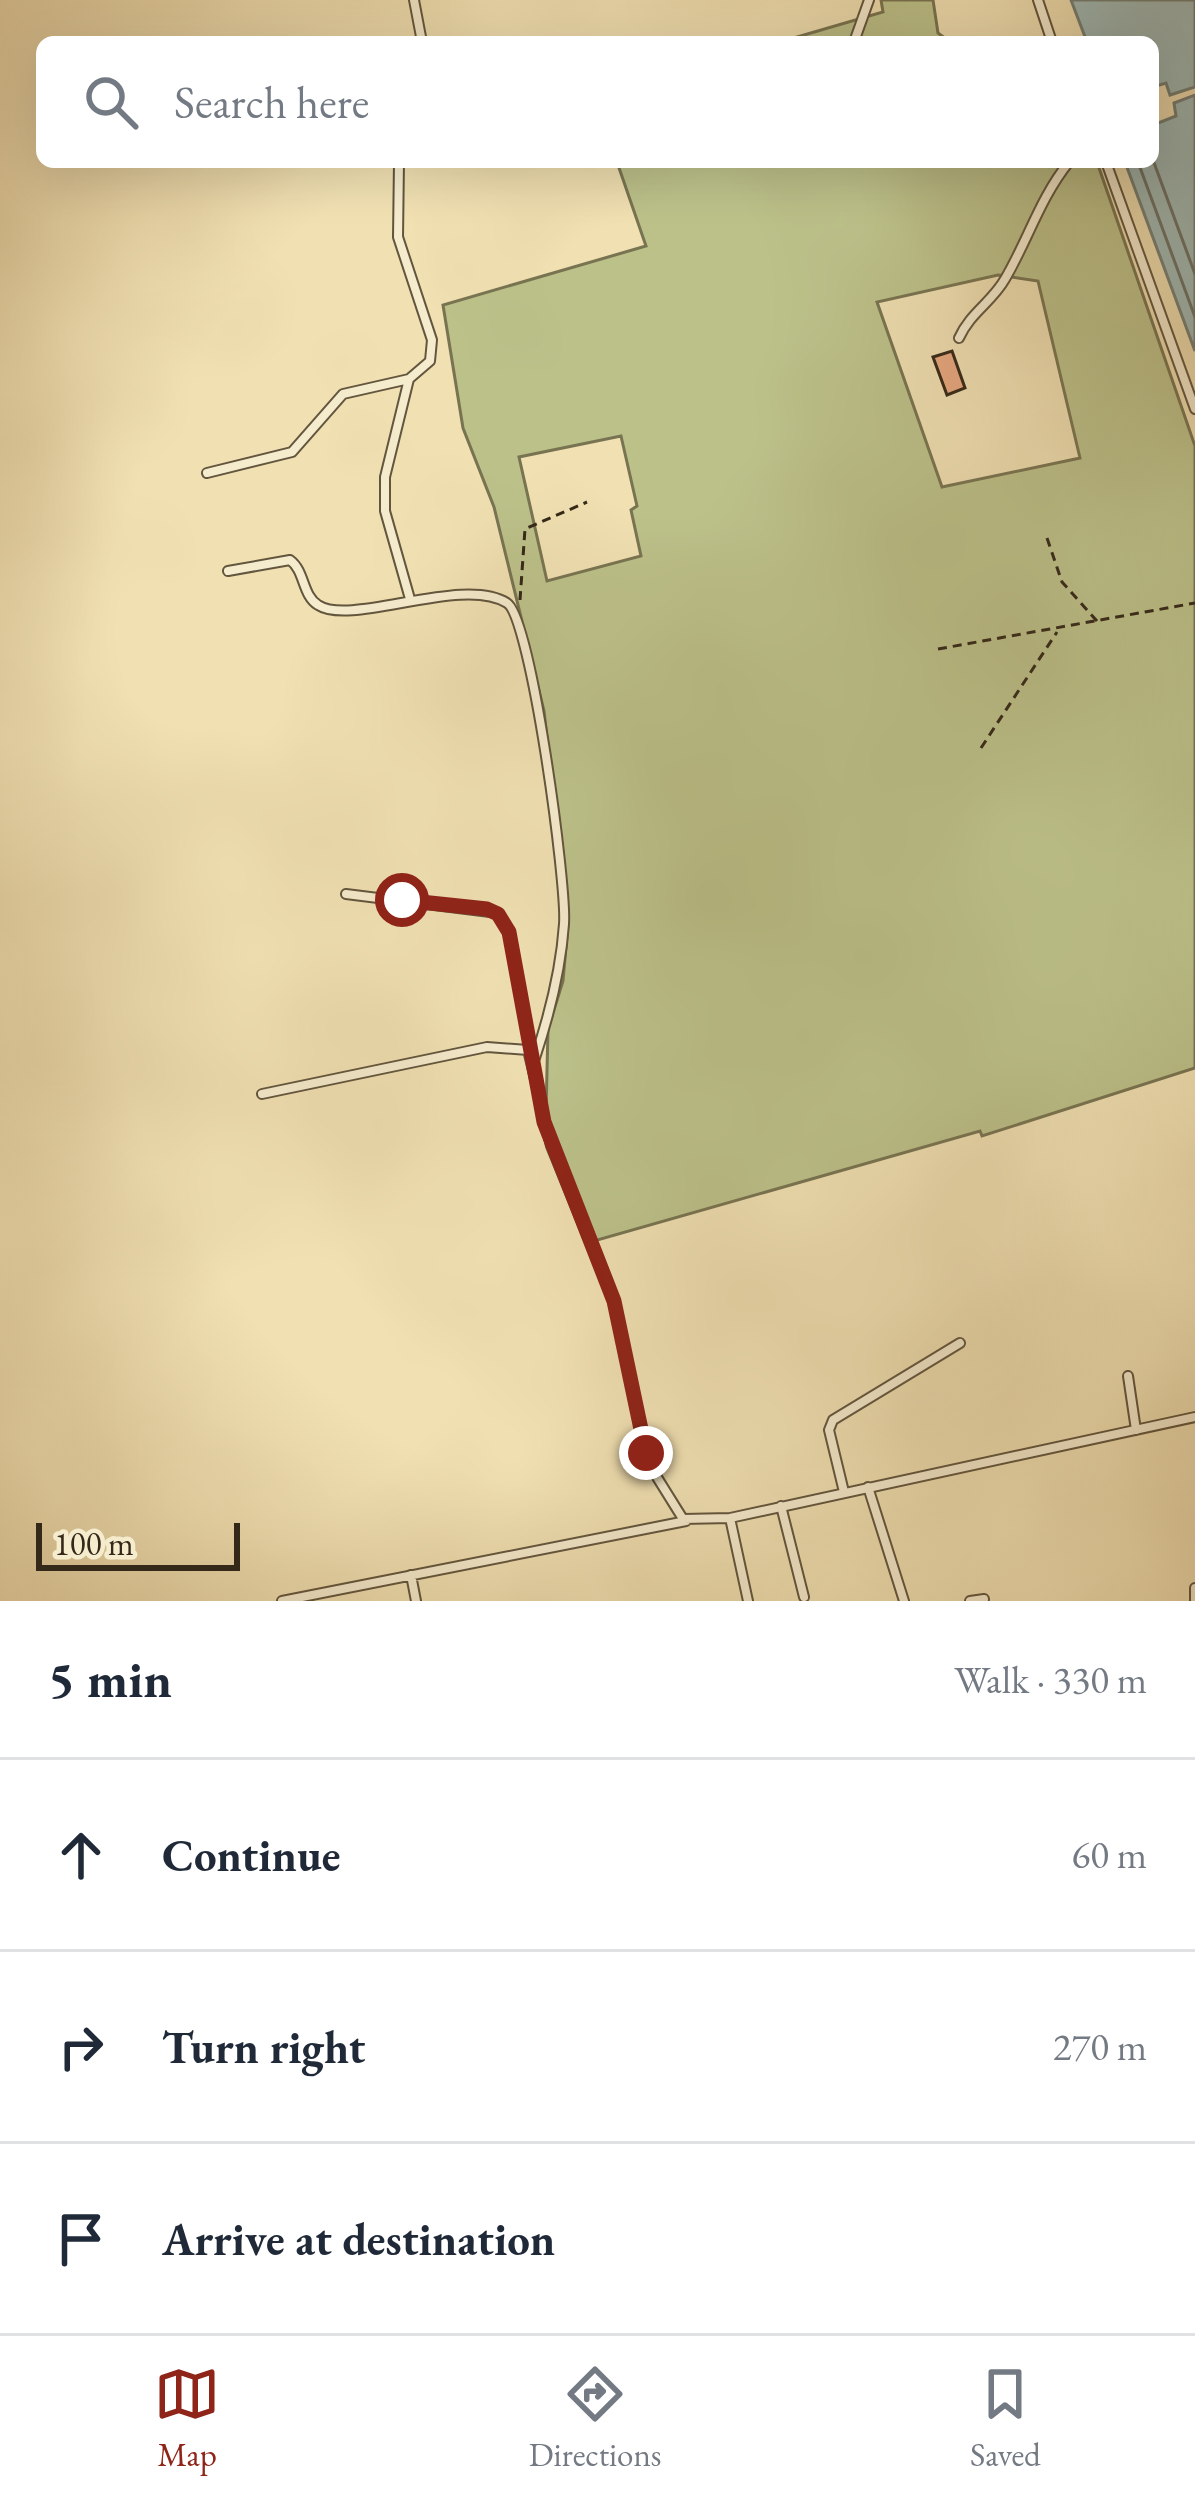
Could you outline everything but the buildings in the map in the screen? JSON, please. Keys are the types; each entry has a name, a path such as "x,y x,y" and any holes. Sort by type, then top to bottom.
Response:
{"lane":[{"path":"414,0 421,36"},
{"path":"856,36 868,0"},
{"path":"1038,0 1050,36"},
{"path":"207,473 292,452 346,392 410,379 426,367 432,346 398,237 399,168"},
{"path":"959,338 971,314 1005,281 1040,205 1065,168"},
{"path":"1108,168 1195,409"},
{"path":"410,379 385,477 385,511 410,599"},
{"path":"228,571 290,560 310,597 331,610 481,595 504,602 518,614 539,707 564,911 533,1057"},
{"path":"346,894 498,914 509,932 551,1146 614,1301 650,1466 663,1492 688,1521"},
{"path":"262,1094 488,1047 512,1045 533,1057"},
{"path":"844,1492 829,1430 832,1420 960,1343"},
{"path":"1128,1376 1136,1430"},
{"path":"282,1601 688,1521 730,1518 1195,1417"},
{"path":"868,1487 904,1601"},
{"path":"782,1506 804,1597"},
{"path":"730,1518 748,1601"},
{"path":"411,1575 416,1601"},
{"path":"1195,1588 1195,1601"},
{"path":"970,1601 984,1599"}],"path":[{"path":"518,614 525,529 587,502"},
{"path":"1047,538 1062,582 1098,623"},
{"path":"938,649 1059,631 1195,603"},
{"path":"982,748 1059,631"}],"green space":[{"path":"881,0 933,0 942,36 801,36 883,12"},
{"path":"619,168 1099,168 1195,446 1195,1068 982,1136 980,1131 594,1241 546,1112 548,1029 563,981 568,924 544,711 494,507 463,428 443,305 646,246","holes":["998,275 1038,281 1080,458 942,487 877,302","621,436 637,506 631,510 641,556 547,581 519,457"]}],"water":[{"path":"1071,0 1195,0 1195,87 1170,95 1166,83 1159,85 1159,36 1085,36"},
{"path":"1195,95 1195,351 1127,168 1159,168 1159,123 1176,116 1174,103"}],"route":[{"path":"402,900 442,908 487,909 498,914 509,932 544,1122 614,1301 646,1453"}]}
